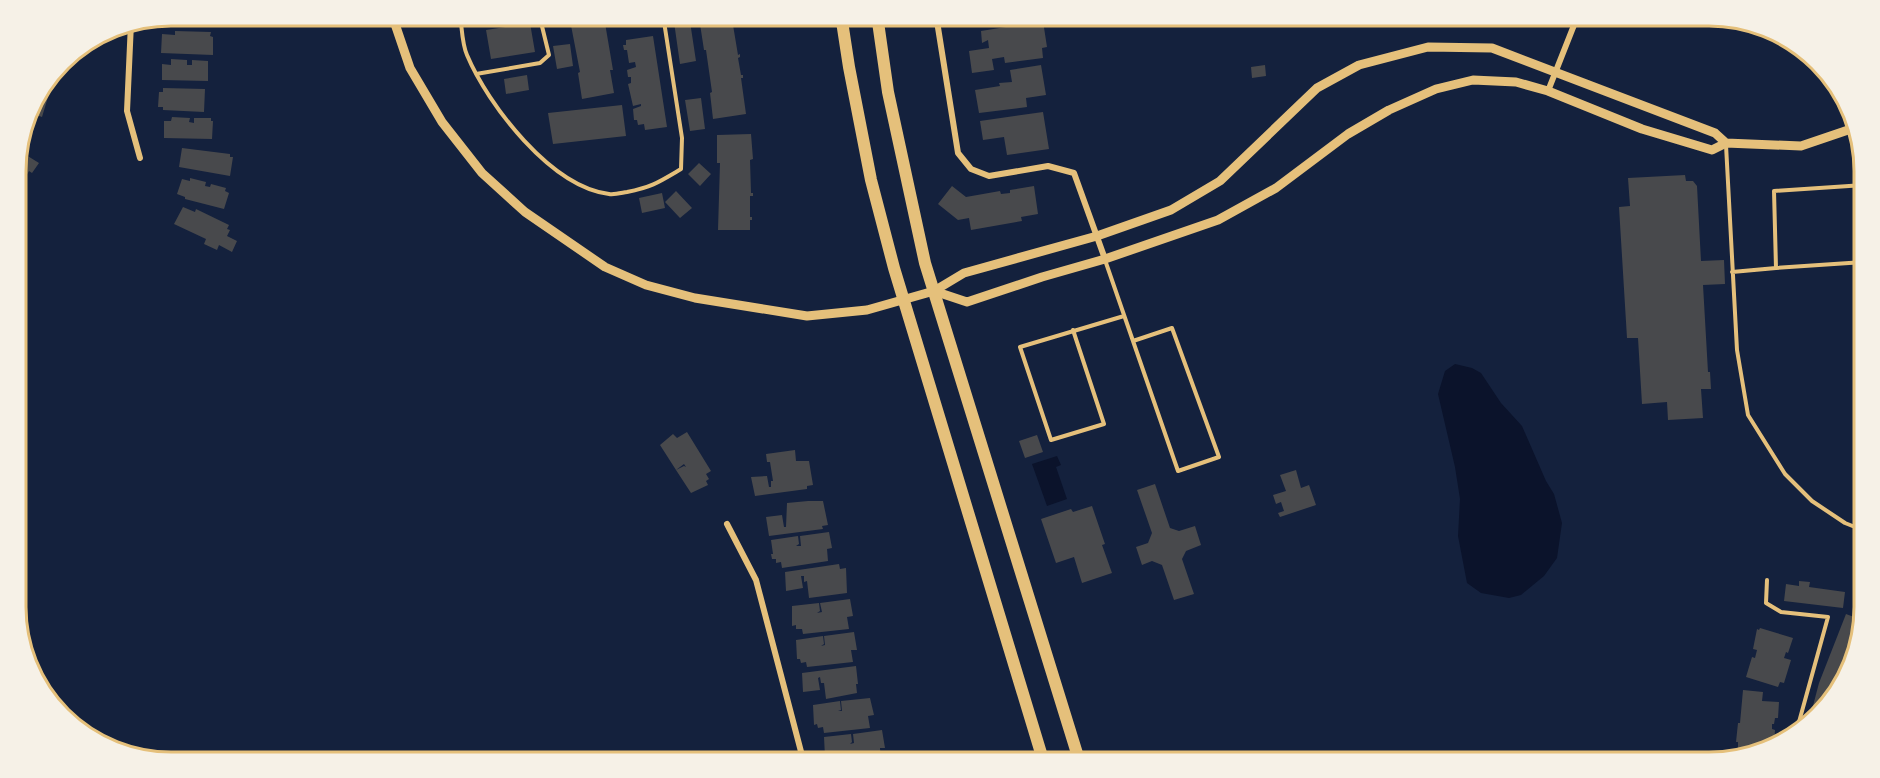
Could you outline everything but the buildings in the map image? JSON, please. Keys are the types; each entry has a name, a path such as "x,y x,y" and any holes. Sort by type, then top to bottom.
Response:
{"main road":[{"path":"843,26 871,180 902,300 1041,752"},
{"path":"879,26 888,92 901,157 933,291 1077,752"}],"street":[{"path":"396,26 410,68 442,122 482,173 525,212 605,267 646,285 695,298 807,316 867,310 933,291 964,273 1096,236 1171,210 1220,181 1317,88 1359,65 1428,47 1492,48 1715,133 1726,144"},
{"path":"938,26 958,153 971,170 989,176 1048,166 1074,172 1105,259"},
{"path":"1548,91 1574,26"},
{"path":"131,31 127,111 140,158"},
{"path":"933,291 967,302 1105,259 1218,220 1276,188 1348,134 1389,110 1436,89 1473,80 1516,82 1548,91 1674,140 1712,150 1726,144 1801,146 1849,130"},
{"path":"727,524 756,580 801,752"}],"lane":[{"path":"461,26 465,53 483,89 516,132 544,159 580,185 610,195 652,187 681,169 682,138 665,26"},
{"path":"476,74 540,63 549,55 542,26"},
{"path":"1726,144 1737,350 1748,415 1785,474 1812,501 1854,527"},
{"path":"1776,268 1774,191 1854,186"},
{"path":"1105,259 1132,340 1178,471 1219,457 1172,328 1132,340"},
{"path":"1732,272 1854,263"},
{"path":"1073,330 1104,424 1051,440 1020,348 1073,330 1124,315"},
{"path":"1767,580 1766,603 1781,612 1828,617 1798,721"}],"water":[{"path":"1455,364 1481,373 1501,403 1522,426 1554,494 1562,523 1557,558 1544,576 1521,595 1509,598 1481,593 1467,583 1458,536 1460,499 1438,394 1445,371"},
{"path":"1057,456 1061,465 1056,467 1067,499 1047,506 1032,464"}]}
